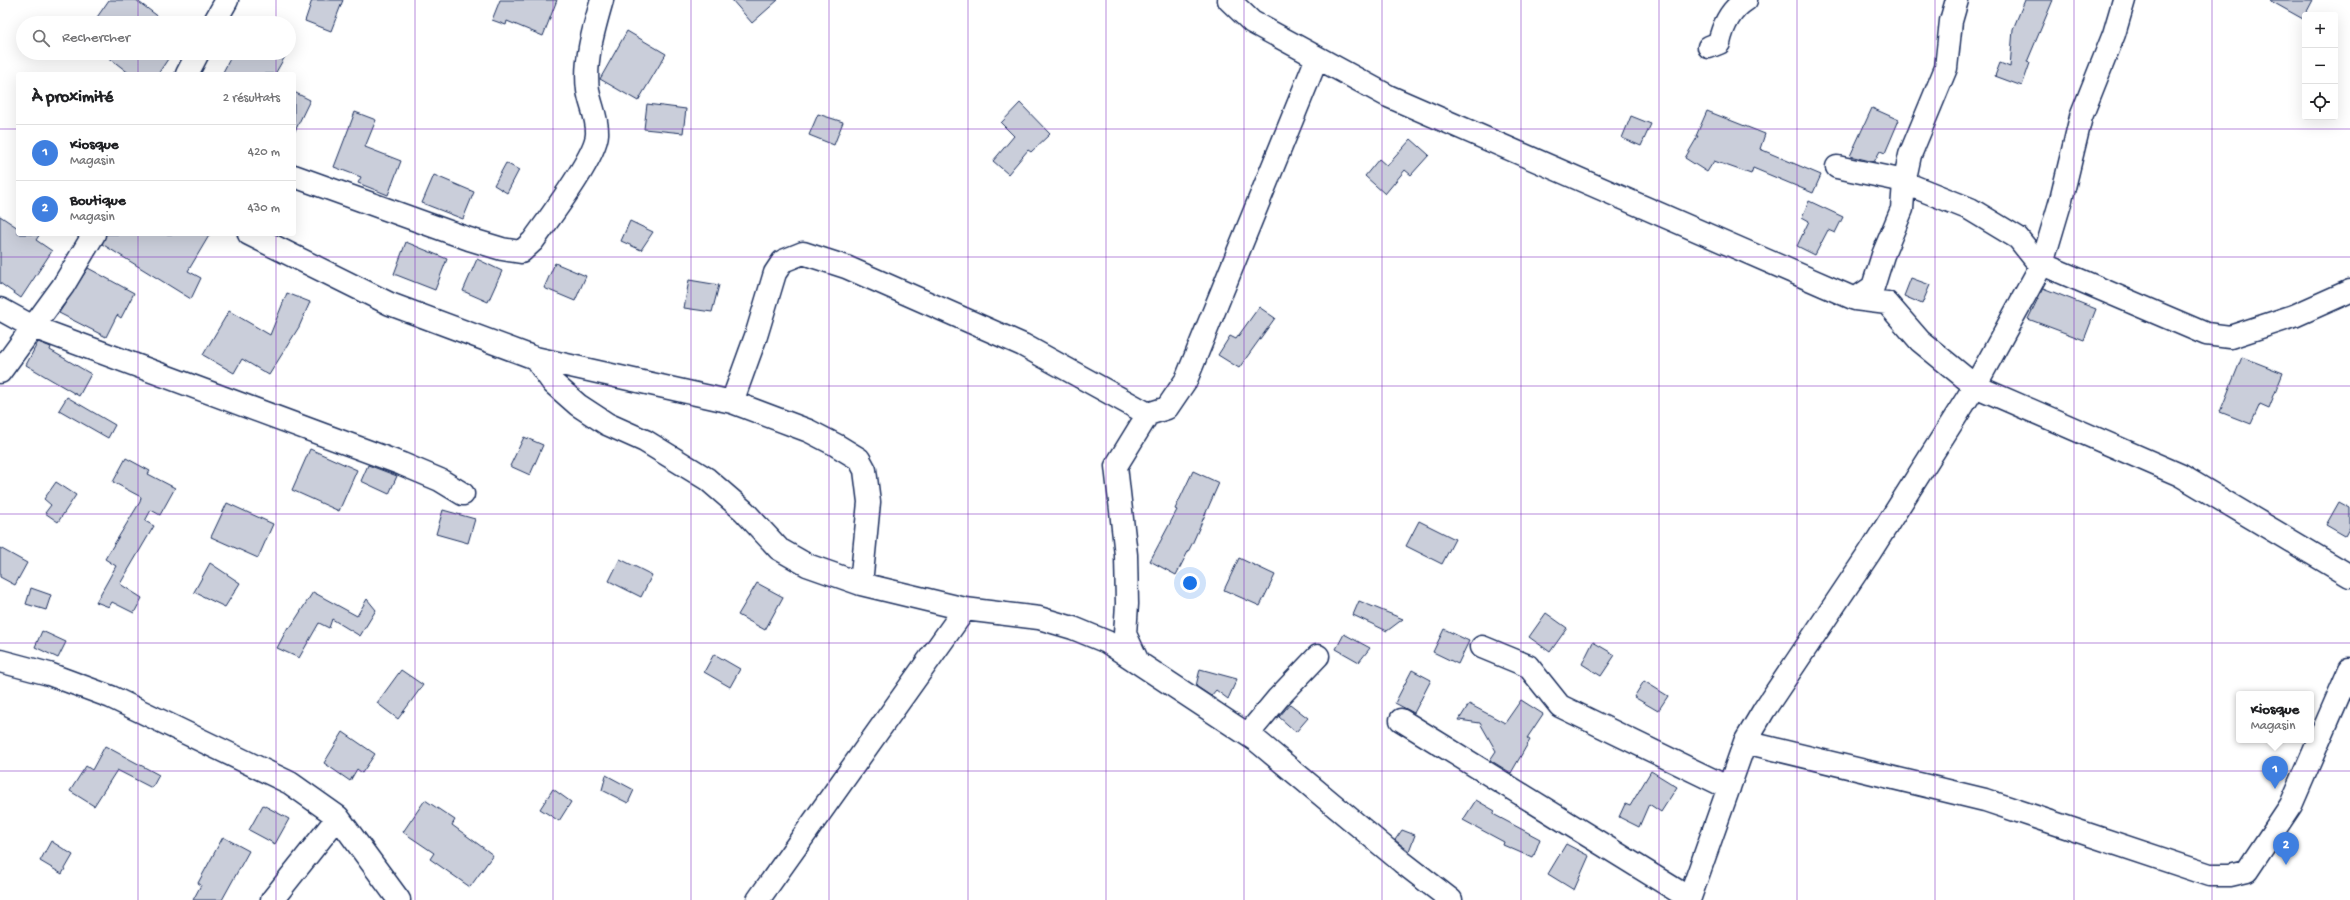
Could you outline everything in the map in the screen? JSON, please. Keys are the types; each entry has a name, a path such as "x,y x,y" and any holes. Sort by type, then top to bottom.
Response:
{"street":[{"path":"218,16 227,0"},
{"path":"296,177 469,239 502,249 521,252 533,241 592,154 597,135 596,114 588,92 586,72 602,0"},
{"path":"1229,0 1252,22 1388,96 1855,299 1887,303 1920,341 1975,386 2180,476 2350,576"},
{"path":"1709,46 1719,43 1722,27 1734,9 1746,0"},
{"path":"1855,299 1873,287 1882,255 1902,209 1904,183 1910,155 1946,68 1951,21 1957,0"},
{"path":"1401,720 1689,899 1745,742 1870,552 1975,386 2042,264 2061,200 2081,117 2114,34 2124,0"},
{"path":"1138,662 1125,634 1127,604 1126,555 1116,466 1148,414 1167,408 1186,380 1317,58"},
{"path":"188,72 194,60"},
{"path":"1837,167 1904,183 1970,209 2018,238 2034,258 2042,264 2206,334 2230,337 2294,316 2350,290"},
{"path":"0,372 63,286 93,236"},
{"path":"253,236 390,304 535,358 732,402 809,431 836,444 859,459 865,470 869,502 861,584"},
{"path":"732,402 756,336 775,273 783,261 803,252 846,267 1023,345 1148,414"},
{"path":"0,309 33,327 402,464 440,480 462,494"},
{"path":"535,358 553,383 578,405 607,424 645,441 707,479 744,511 779,549 807,564 861,584 965,609 1039,618 1073,628 1107,642 1248,734 1402,862 1451,900"},
{"path":"758,900 965,609"},
{"path":"1482,647 1528,666 1560,706 1729,788"},
{"path":"1248,734 1278,698 1318,656"},
{"path":"0,661 49,674 111,697 199,737 290,783 338,817 399,900"},
{"path":"1745,742 1985,800 2210,875 2230,875 2247,871 2291,804 2350,669"},
{"path":"272,900 338,817"}],"building":[{"path":"109,0 136,0 158,16 98,16"},
{"path":"312,0 343,0 331,31 305,21"},
{"path":"500,0 557,0 543,36 507,21 506,25 492,20"},
{"path":"732,0 778,0 752,23"},
{"path":"2025,0 2053,0 2027,62 2030,63 2022,86 1995,76 2000,63 2010,67 2013,29"},
{"path":"2269,0 2313,0 2307,12 2302,12 2302,18"},
{"path":"627,31 666,54 638,101 600,79"},
{"path":"112,60 167,60 159,72 127,72"},
{"path":"229,60 283,60 276,72 223,72"},
{"path":"296,93 310,100 296,129"},
{"path":"1020,103 1050,134 1031,152 1028,150 1008,174 993,161 1014,136 1001,123"},
{"path":"647,104 686,109 683,133 644,129"},
{"path":"1872,108 1899,120 1885,153 1880,151 1874,162 1850,156"},
{"path":"1707,111 1765,134 1760,149 1821,175 1813,193 1753,168 1751,174 1714,161 1707,172 1685,158 1698,136 1696,136"},
{"path":"355,112 376,120 365,147 401,161 388,195 358,183 361,177 334,167"},
{"path":"818,114 843,122 834,145 809,135"},
{"path":"1631,116 1651,124 1641,146 1622,138"},
{"path":"1411,139 1429,155 1411,175 1405,170 1385,194 1365,176 1379,159 1387,166"},
{"path":"506,163 519,170 507,193 494,185"},
{"path":"434,175 474,192 463,219 422,203"},
{"path":"1809,201 1843,217 1835,233 1828,230 1815,255 1797,246 1809,221 1802,217"},
{"path":"0,216 16,227 16,236 39,236 36,240 52,251 21,298 0,283"},
{"path":"630,221 653,232 641,250 621,241"},
{"path":"105,236 209,236 188,271 201,278 191,299 102,244"},
{"path":"406,242 447,259 435,290 394,274"},
{"path":"477,259 502,271 488,302 463,291"},
{"path":"555,263 586,276 575,301 544,288"},
{"path":"88,268 134,293 121,318 117,315 106,337 59,313"},
{"path":"1911,278 1930,285 1922,304 1904,296"},
{"path":"689,280 719,285 712,312 684,308"},
{"path":"2043,288 2096,309 2084,340 2028,319"},
{"path":"287,293 310,302 299,327 269,375 242,359 234,373 203,355 229,311 270,335"},
{"path":"1259,307 1275,318 1239,368 1218,355 1230,336 1236,339"},
{"path":"38,342 51,347 50,350 91,374 79,396 26,365"},
{"path":"2242,357 2283,373 2269,408 2260,404 2251,424 2220,412"},
{"path":"67,397 115,425 108,438 59,410"},
{"path":"524,437 543,445 530,475 510,466"},
{"path":"310,449 357,470 339,511 292,490"},
{"path":"126,458 150,471 148,474 175,488 160,515 151,510 145,521 154,526 120,584 142,598 134,613 112,602 109,607 96,602 116,566 105,559 140,502 141,497 113,482"},
{"path":"368,465 397,476 389,494 361,481"},
{"path":"1193,471 1219,483 1193,542 1176,575 1150,561 1177,510 1175,509"},
{"path":"56,482 76,495 58,522 45,513 51,505 44,499"},
{"path":"2339,502 2350,508 2350,527 2345,536 2326,525"},
{"path":"227,503 273,524 258,558 211,537"},
{"path":"443,510 475,519 468,543 436,534"},
{"path":"1419,521 1455,539 1442,564 1406,546"},
{"path":"0,548 27,563 15,585 0,577"},
{"path":"1239,558 1275,575 1260,606 1224,590"},
{"path":"620,559 652,575 641,597 609,581"},
{"path":"210,563 240,583 225,607 194,592"},
{"path":"757,583 783,597 765,630 738,615"},
{"path":"31,588 51,595 46,610 26,604"},
{"path":"313,592 357,616 367,599 376,610 360,636 332,619 329,628 319,623 299,658 277,648 288,627 290,628"},
{"path":"1359,601 1403,619 1387,631 1353,615"},
{"path":"1546,613 1567,628 1550,652 1529,637"},
{"path":"1444,629 1469,641 1458,664 1433,652"},
{"path":"42,631 66,642 58,658 35,647"},
{"path":"1344,634 1370,648 1359,662 1336,649"},
{"path":"1593,642 1615,655 1601,676 1582,664"},
{"path":"714,654 740,669 730,687 704,672"},
{"path":"1200,669 1237,679 1228,699 1216,690 1211,696 1196,686"},
{"path":"401,670 423,685 398,719 377,703"},
{"path":"1412,670 1431,680 1414,713 1395,703"},
{"path":"1644,681 1668,696 1658,711 1634,697"},
{"path":"1521,700 1543,714 1527,738 1530,740 1511,773 1490,760 1496,751 1480,723 1459,720 1469,704 1505,723"},
{"path":"1290,704 1308,718 1296,732 1279,717"},
{"path":"343,732 375,754 362,773 357,769 350,781 324,763"},
{"path":"105,746 159,775 152,788 117,770 94,806 70,791 86,766 92,770"},
{"path":"1651,771 1677,787 1661,812 1649,804 1639,827 1619,817 1625,804 1630,806"},
{"path":"606,775 634,790 628,803 602,790"},
{"path":"553,789 571,802 559,821 540,809"},
{"path":"425,800 455,820 452,825 493,855 470,887 430,859 434,853 403,832"},
{"path":"1476,800 1495,811 1493,814 1540,839 1533,858 1503,845 1504,842 1463,820"},
{"path":"263,805 289,819 275,844 249,830"},
{"path":"1402,830 1415,835 1409,851 1395,840"},
{"path":"223,837 249,851 222,900 193,900 201,885 198,883"},
{"path":"51,841 73,855 62,874 40,861"},
{"path":"1566,844 1589,856 1574,890 1548,874"}],"place":[{"name":"Kiosque","path":"2275,789"},
{"name":"Boutique","path":"2286,865"}]}
